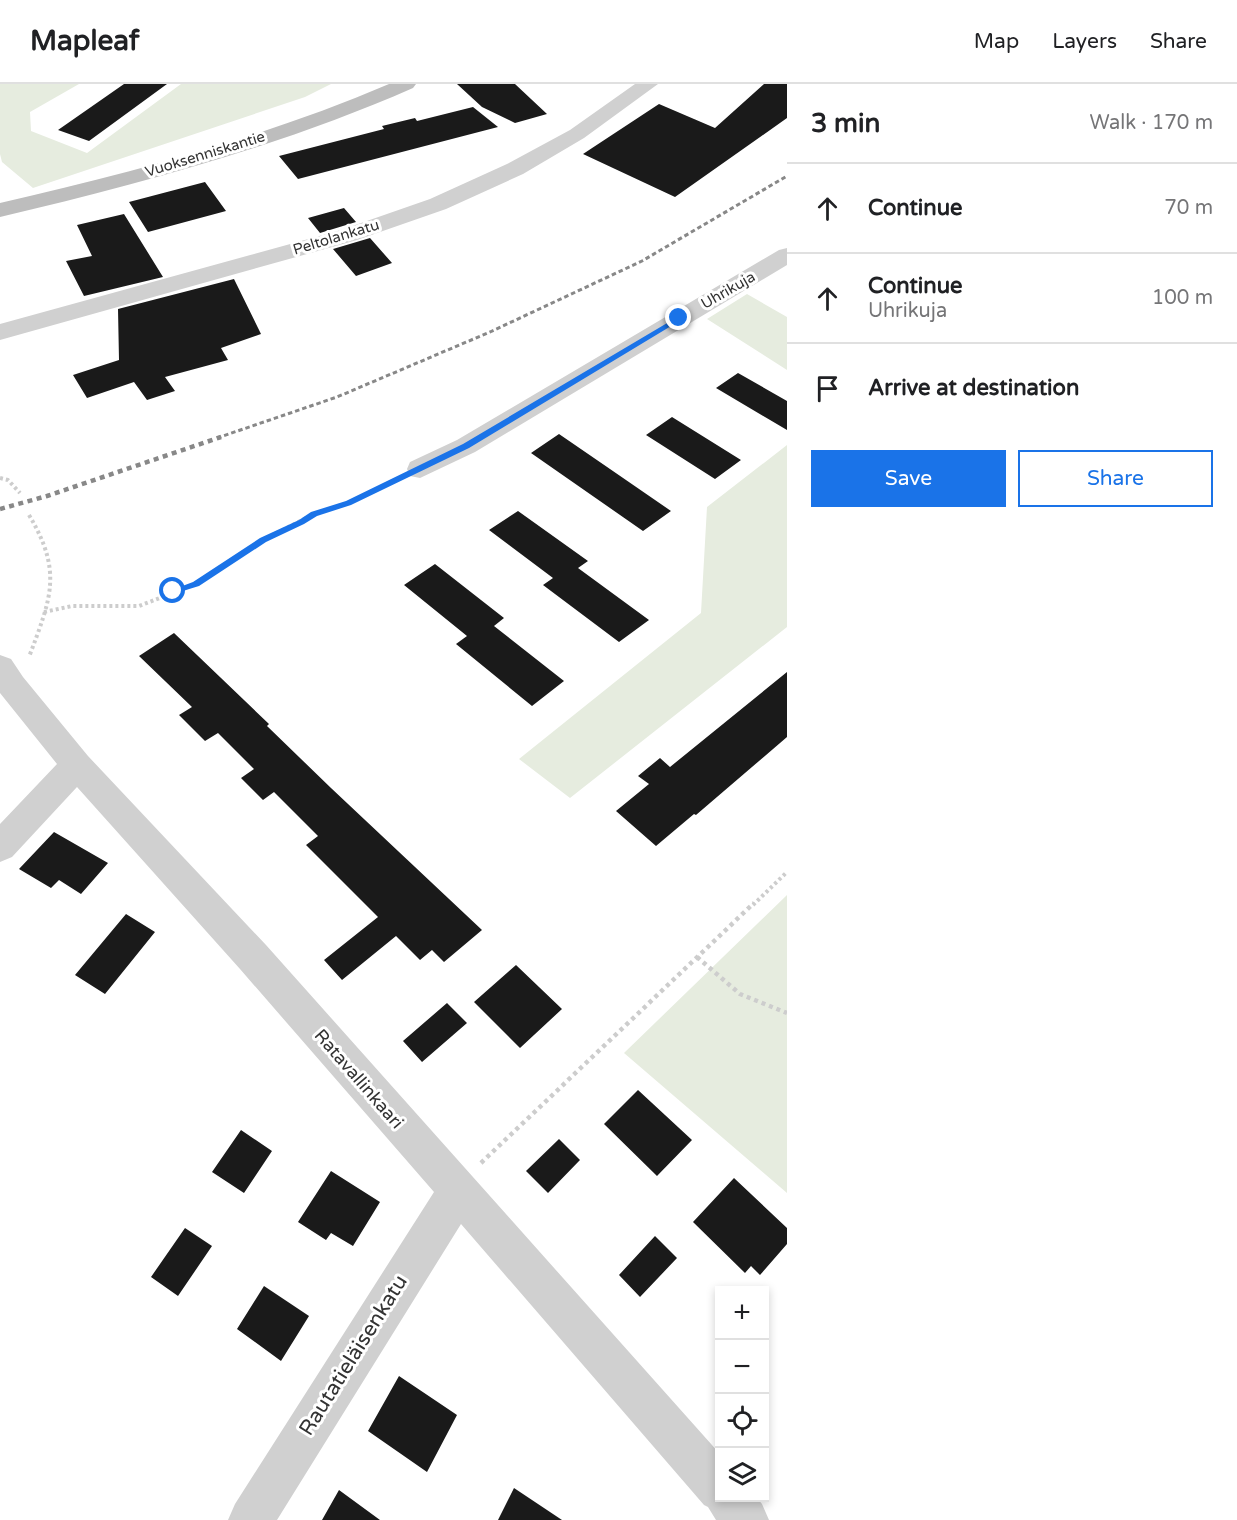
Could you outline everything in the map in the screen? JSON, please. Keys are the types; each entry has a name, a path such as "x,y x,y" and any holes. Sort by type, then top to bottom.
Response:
{"street":[{"name":"Vuoksenniskantie","path":"0,210 104,184 263,137 326,116 406,84"},
{"name":"Peltolankatu","path":"0,332 349,235 438,204 515,169 566,140 648,84"},
{"name":"Uhrikuja","path":"420,469 466,446 787,255"},
{"name":"Ratavallinkaari","path":"6,677 77,765 253,957 715,1483"},
{"path":"0,847 77,765"},
{"name":"Rautatieläisenkatu","path":"250,1520 458,1191"},
{"path":"731,1502 746,1520"}],"path":[{"path":"44,612 72,606 139,606 196,584 263,540 314,514 348,503 420,469"},
{"path":"0,478 8,480 20,493"},
{"path":"6,677 24,668 44,612 51,582 50,560 44,540 29,515"},
{"path":"458,1191 487,1155 787,872"},
{"path":"697,957 740,994 787,1012"}],"shaded area":[{"path":"0,84 79,84 30,112 31,131 87,153 181,84 331,84 305,97 33,188 2,162"},
{"path":"747,294 787,317 787,370 707,319"},
{"path":"787,445 787,627 570,798 519,759 701,613 707,507"},
{"path":"787,895 787,1193 624,1053"}],"building":[{"path":"124,84 167,84 89,141 58,130"},
{"path":"457,84 515,84 547,114 515,123 482,107"},
{"path":"764,84 787,84 787,118 675,197 583,154 659,104 715,128"},
{"path":"473,107 498,127 298,179 279,156 384,129 382,126 415,118 417,121"},
{"path":"205,182 226,211 148,232 129,202"},
{"path":"344,208 356,222 320,233 308,218"},
{"path":"124,214 163,277 84,296 66,261 92,256 77,225"},
{"path":"370,238 392,263 356,276 333,249"},
{"path":"234,279 261,334 221,348 228,360 165,377 175,391 147,400 134,382 87,398 73,375 119,360 118,309"},
{"path":"738,373 787,401 787,430 716,388"},
{"path":"672,417 741,460 715,479 646,435"},
{"path":"559,434 671,511 643,531 531,453"},
{"path":"518,511 588,561 578,568 649,620 619,642 543,585 553,578 489,530"},
{"path":"435,564 504,618 494,626 564,681 532,706 456,644 467,636 404,585"},
{"path":"174,633 269,724 267,726 331,788 482,930 444,962 432,950 420,960 396,936 342,980 324,960 378,917 306,845 318,836 274,792 263,800 241,778 254,769 218,733 205,741 179,715 192,707 139,656"},
{"path":"787,672 787,737 696,815 694,814 656,846 616,811 649,784 638,776 660,758 670,767"},
{"path":"54,832 108,863 81,894 59,880 51,888 19,869"},
{"path":"126,914 155,932 105,994 75,975"},
{"path":"516,965 562,1009 520,1048 474,1002"},
{"path":"447,1003 467,1023 422,1062 403,1041"},
{"path":"638,1090 692,1140 657,1176 604,1124"},
{"path":"241,1130 272,1151 244,1193 212,1172"},
{"path":"559,1139 580,1160 548,1193 526,1171"},
{"path":"331,1171 380,1202 353,1246 331,1233 326,1240 298,1222"},
{"path":"734,1178 787,1228 787,1244 760,1275 751,1266 745,1273 693,1222"},
{"path":"185,1228 212,1246 178,1296 151,1277"},
{"path":"655,1236 677,1258 640,1297 619,1275"},
{"path":"264,1286 309,1316 281,1361 237,1329"},
{"path":"399,1376 457,1415 427,1472 368,1431"},
{"path":"514,1488 562,1520 498,1520"},
{"path":"339,1490 380,1520 322,1520"}],"railway":[{"path":"217,438 337,397 490,332 642,261 787,176"},
{"path":"0,509 47,496 221,437"}],"route":[{"path":"173,591 196,584 263,540 314,514 373,492 466,446 679,318"}]}
